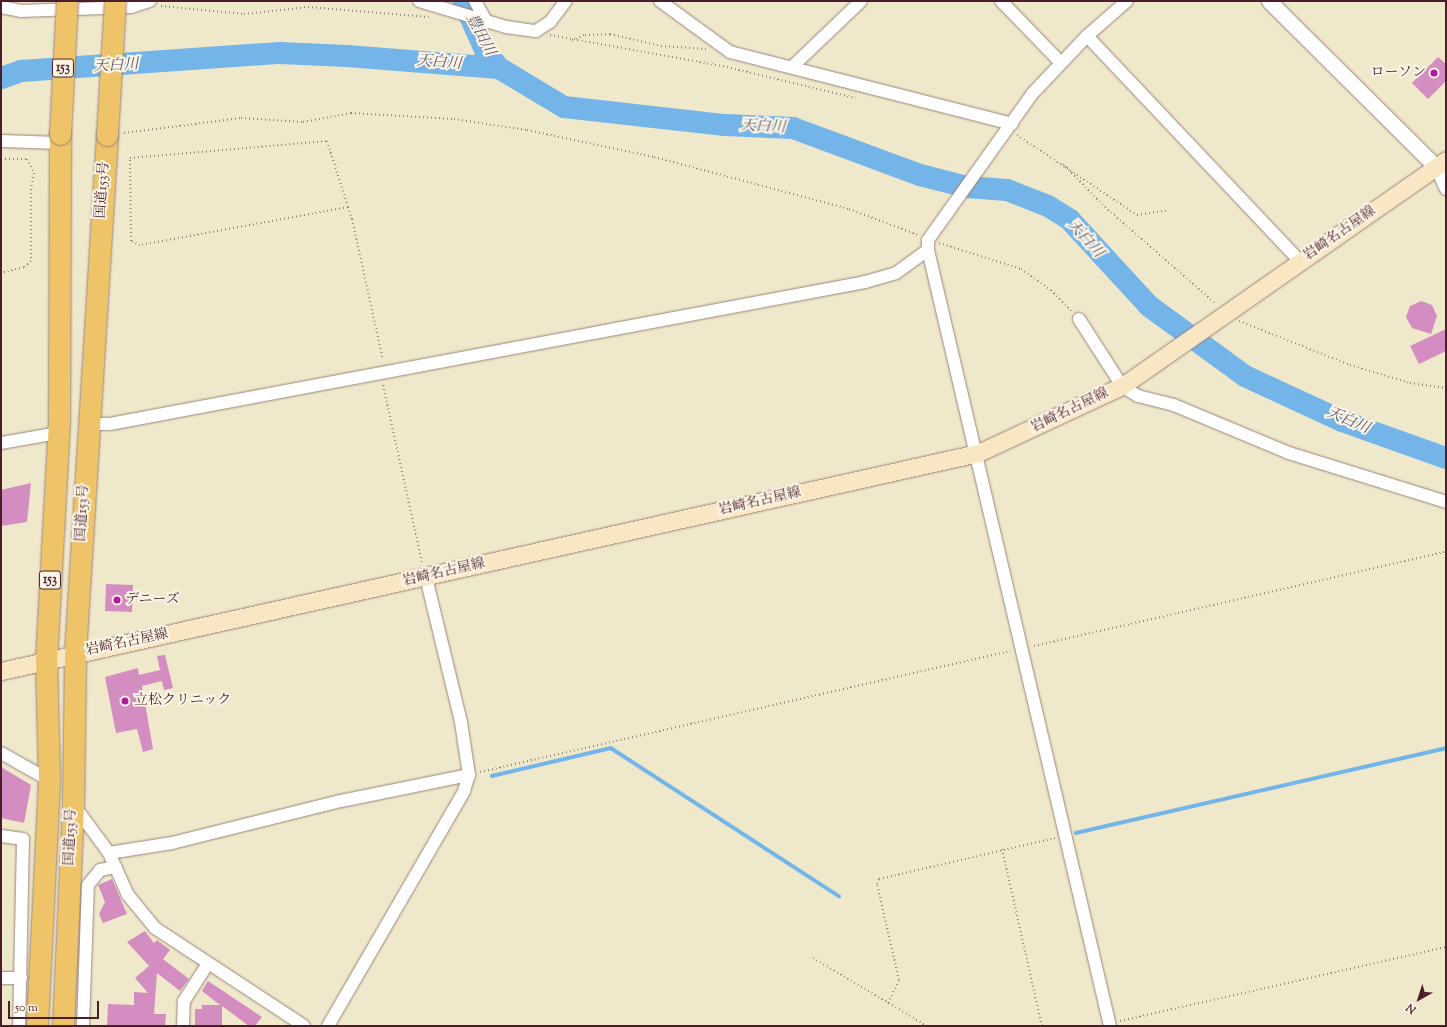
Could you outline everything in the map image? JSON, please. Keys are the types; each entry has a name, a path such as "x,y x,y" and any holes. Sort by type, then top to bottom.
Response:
{"highway":[{"name":"国道153号","path":"37,1026 49,780 46,661 58,433 60,138 67,1"},
{"name":"国道153号","path":"63,1026 73,803 74,654 115,1"}],"main road":[{"name":"岩崎名古屋線","path":"1,671 978,453 1122,386 1441,163"}],"street":[{"path":"419,1 484,21 536,32 550,22 566,1"},
{"path":"475,1 484,21"},
{"path":"660,1 730,52 792,67 1009,130"},
{"path":"792,67 861,1"},
{"path":"1001,1 1061,63"},
{"path":"88,424 110,424 383,373 865,282 896,273 930,242 1009,130 1061,63 1087,36 1127,1"},
{"path":"1269,1 1441,163 1446,189"},
{"path":"1,7 21,11 146,2"},
{"path":"1087,36 1300,262"},
{"path":"1,141 60,138"},
{"path":"930,242 1109,1025"},
{"path":"1079,319 1122,386 1138,396 1174,405 1289,453 1446,502"},
{"path":"1,443 58,433"},
{"path":"328,1026 464,791 469,774 461,722 426,577"},
{"path":"1,753 49,780"},
{"path":"109,853 172,843 340,801 469,774"},
{"path":"73,803 109,853 128,895 155,928 207,965 304,1026"},
{"path":"1,836 23,840 19,1026"},
{"path":"83,1026 88,885 100,870 116,867"},
{"path":"183,1026 184,1001 207,965"},
{"path":"1,978 21,978"}],"path":[{"path":"146,2 244,14 308,7 436,18"},
{"path":"536,32 570,41 727,67 863,99"},
{"path":"570,41 585,35 610,34 661,46 706,50 721,46"},
{"path":"107,135 241,118 304,122 351,113 454,119 588,142 737,178 850,209 904,227 930,242 1021,269 1051,290 1079,319"},
{"path":"1009,130 1059,160 1137,215 1169,210"},
{"path":"348,207 140,245 131,241 130,158 327,141 348,207 383,358 383,388 426,577"},
{"path":"1,159 27,159 34,173 30,189 31,260 24,267 1,273"},
{"path":"1059,160 1105,207 1165,260"},
{"path":"1296,346 1410,384 1446,388"},
{"path":"469,774 1446,552"},
{"path":"888,1003 899,980 877,884 879,879 1002,849 1066,836"},
{"path":"1002,849 1042,1026"},
{"path":"1109,1025 1446,947"},
{"path":"813,958 926,1026"}],"building":[{"name":"ローソン","path":"1438,57 1446,64 1446,81 1428,99 1412,83"},
{"path":"1421,301 1432,305 1437,316 1431,334 1412,328 1406,317 1410,306"},
{"path":"1446,329 1446,351 1419,364 1410,346"},
{"path":"31,483 27,522 1,526 1,490"},
{"path":"106,584 133,585 132,612 105,611"},
{"path":"165,655 173,688 164,690 162,681 142,686 153,749 143,752 137,729 116,733 105,677 138,668 139,675 160,670 157,656"},
{"path":"1,767 31,785 24,823 1,818"},
{"path":"112,879 127,914 103,923 99,914 105,902 98,885"},
{"path":"145,931 154,943 157,940 170,950 163,959 189,979 180,991 157,973 154,1014 166,1014 165,1026 107,1026 108,1004 134,1005 134,992 148,993 135,978 149,966 127,942"},
{"path":"208,981 262,1017 255,1026 249,1026 222,1006 222,1026 195,1026 195,1009 202,1009 202,1005 220,1005 202,991"}],"waterway":[{"name":"豊田川","path":"463,1 486,52 499,68"},
{"name":"天白川","path":"1,78 21,71 280,53 347,56 499,68 564,107 725,125 793,128 920,175 967,187 1007,190 1048,206 1070,220 1149,306 1245,376 1342,421 1446,458"},
{"path":"492,776 611,748 839,896"},
{"path":"1076,833 1446,748"}],"place":[{"name":"ローソン","path":"1434,73"},
{"name":"デニーズ","path":"117,600"},
{"name":"立松クリニック","path":"125,701"}]}
